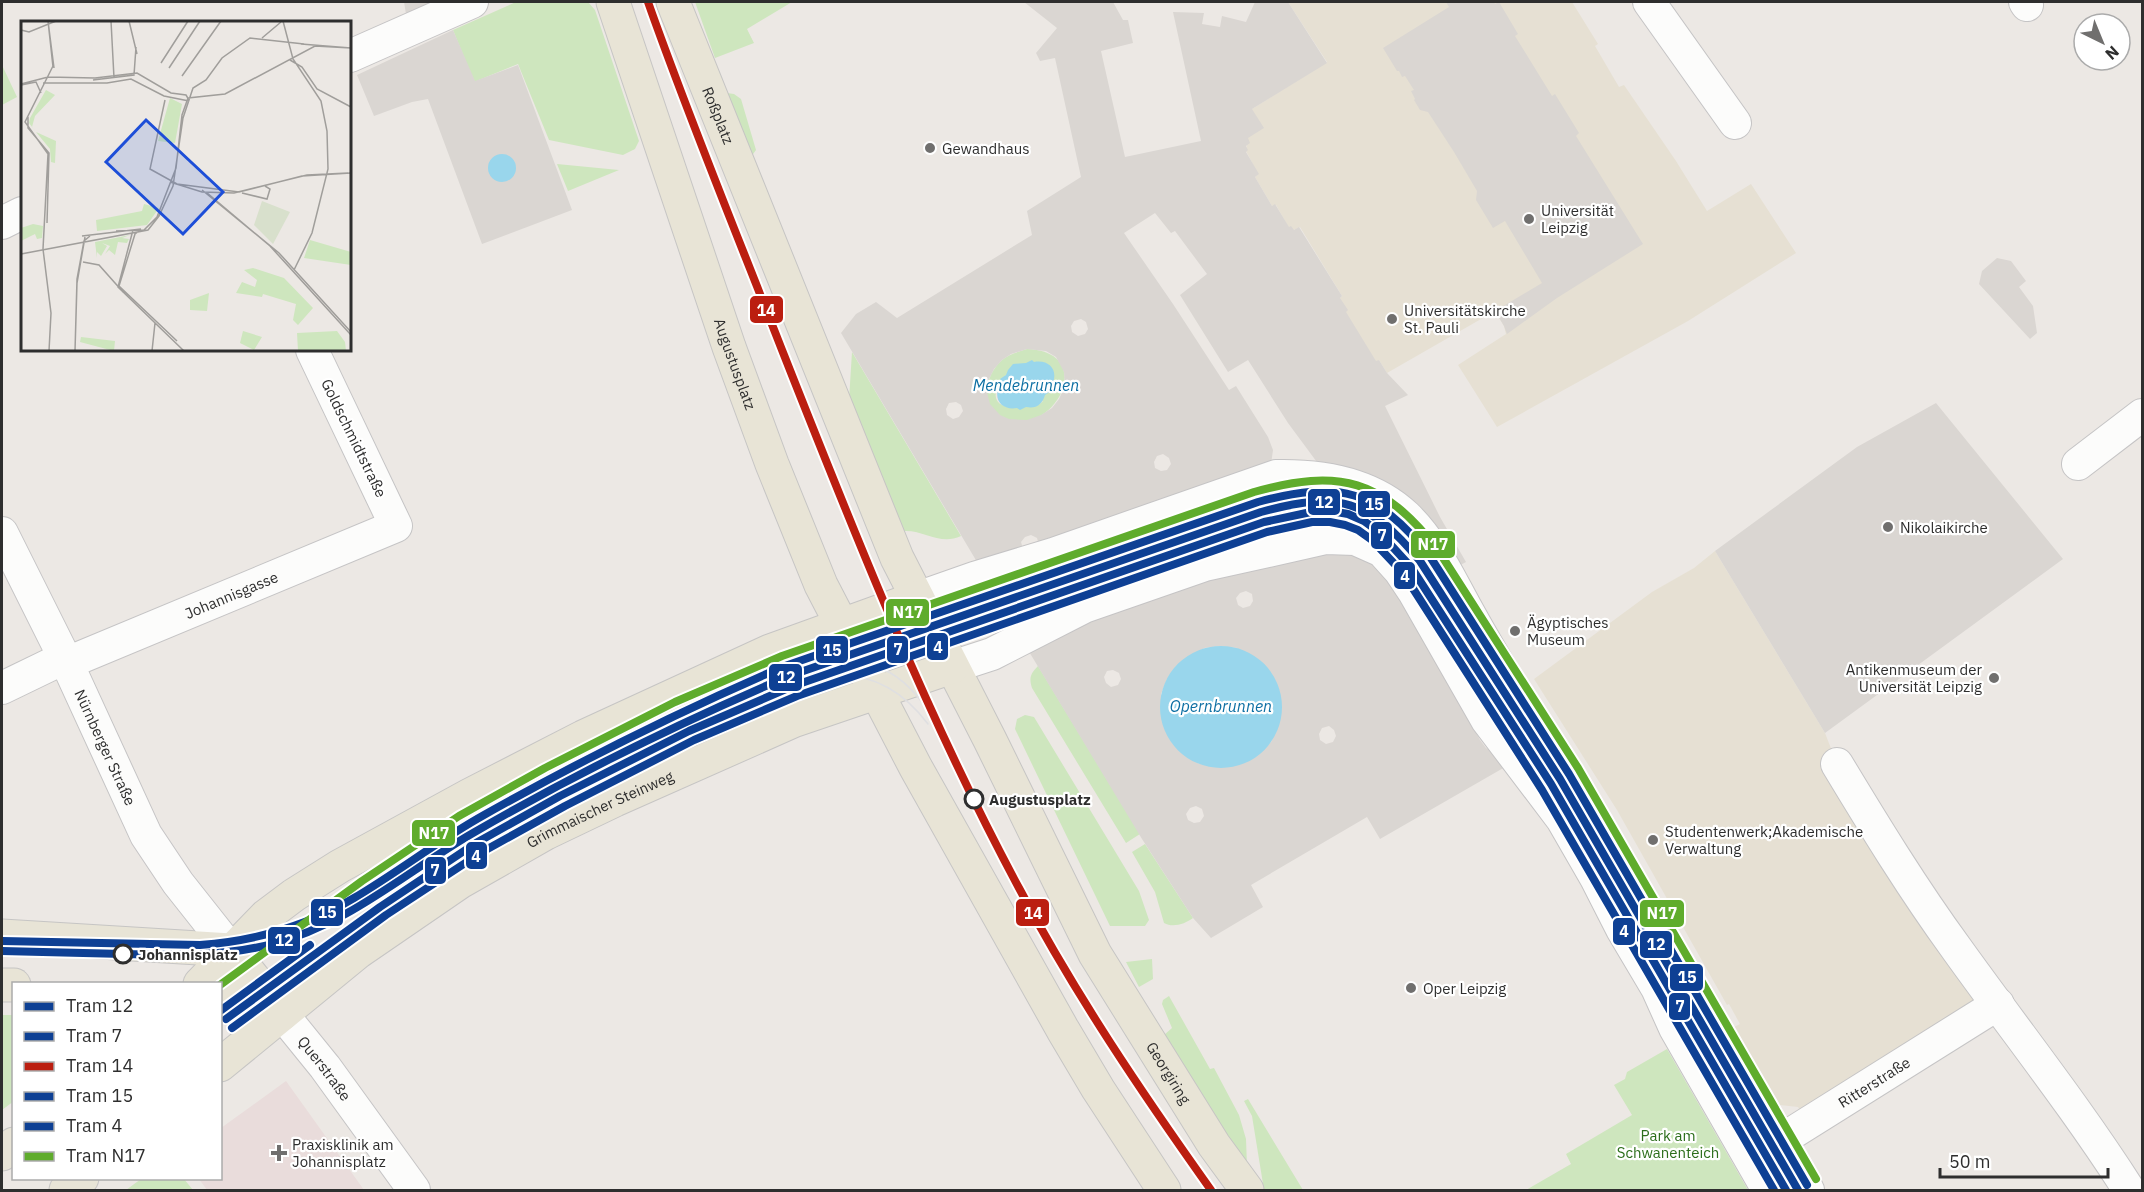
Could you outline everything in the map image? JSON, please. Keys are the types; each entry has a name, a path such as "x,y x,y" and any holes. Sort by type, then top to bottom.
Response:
{"main road":[{"name":"Augustusplatz","path":"612,2 729,347 772,464 821,585 916,768 1036,983 1093,1082 1164,1191"},
{"name":"Roßplatz","path":"673,2 897,558 917,598"},
{"path":"202,982 231,950 278,907 340,866 507,775 583,737 759,656 917,598 952,667"},
{"name":"Grimmaischer Steinweg","path":"282,1014 332,971 403,921 460,882 546,832 793,721 952,667"},
{"name":"Georgiring","path":"952,667 1095,954 1214,1144 1247,1191"},
{"path":"2,936 231,950"},
{"name":"Querstraße","path":"231,950 282,1014"},
{"path":"222,994 250,1001 282,1014 222,1063"},
{"path":"66,1191 81,1180"}],"street":[{"path":"351,56 472,2"},
{"path":"1649,2 1735,123"},
{"path":"2,223 21,214"},
{"name":"Goldschmidtstraße","path":"312,351 396,526"},
{"path":"2078,465 2142,415"},
{"path":"917,598 1053,554 1276,476 1296,476 1349,483 1371,492 1393,506 1427,539 1448,573 1534,726 1594,822 1808,1191"},
{"name":"Johannisgasse","path":"2,688 396,526"},
{"name":"Nürnberger Straße","path":"2,533 146,835 177,883 231,950"},
{"path":"952,667 992,654 1084,607 1205,565 1317,540 1355,538 1382,551 1400,571 1487,720 1562,819 1657,988 1675,1028 1768,1191"},
{"path":"1838,764 1897,862 2025,1044 2093,1134 2129,1191"},
{"name":"Ritterstraße","path":"1750,1159 1998,1004"},
{"name":"Querstraße","path":"282,1014 325,1067 414,1191"}],"shaded area":[{"path":"404,2 431,2 406,14"},
{"path":"1024,2 1113,2 1123,20 1128,20 1133,43 1101,51 1125,157 1201,141 1173,12 1204,13 1202,24 1220,27 1222,16 1246,22 1255,2 1288,2 1327,63 1252,109 1264,128 1248,138 1250,143 1246,146 1248,150 1246,152 1259,174 1255,177 1272,206 1275,204 1289,227 1291,226 1294,230 1299,227 1342,296 1340,298 1348,310 1346,312 1376,361 1379,360 1387,373 1408,395 1385,406 1440,517 1466,562 1453,569 1325,473 1288,423 1248,360 1228,372 1180,295 1207,274 1175,231 1171,233 1155,213 1124,233 1229,390 1236,386 1268,437 1273,450 1271,464 980,567 841,333 856,314 876,302 897,318 1032,235 1027,211 1081,177 1055,58 1040,61 1036,53 1057,28","holes":["1081,319 1086,322 1088,329 1085,334 1078,336 1072,332 1071,326 1074,321","1027,349 1046,351 1056,357 1064,372 1065,386 1059,399 1052,408 1041,415 1027,420 1009,419 1000,415 990,404 987,392 988,381 994,369 1011,354","956,402 961,405 963,411 959,417 953,419 947,415 946,409 949,403","1163,454 1169,458 1171,464 1167,470 1161,471 1155,468 1154,462 1157,456","1031,535 1037,538 1039,545 1023,549 1021,542 1025,537"]},
{"name":"Universität Leipzig","path":"1288,2 1572,2 1598,44 1595,46 1619,87 1624,85 1707,211 1751,184 1796,253 1688,321 1497,427 1458,365 1506,334 1495,311 1387,373 1379,360 1376,362 1345,312 1340,298 1342,296 1300,227 1294,230 1289,228 1276,205 1272,206 1255,177 1258,174 1246,151 1252,109 1327,62"},
{"path":"1446,2 1494,2 1495,4 1499,2 1518,34 1515,36 1552,96 1555,94 1579,133 1576,136 1643,244 1557,298 1507,334 1495,311 1542,283 1505,221 1493,228 1476,200 1477,191 1454,152 1428,112 1420,110 1411,91 1414,90 1405,76 1402,77 1397,71 1383,48 1449,7"},
{"path":"453,30 475,81 518,65 572,210 482,244 428,99 412,102 374,116 357,75"},
{"path":"1997,258 2011,261 2026,281 2019,287 2033,306 2037,333 2030,339 1979,284 1982,271"},
{"path":"1936,403 2063,559 1825,733 1715,551 1857,447"},
{"name":"Augustusplatz","path":"1311,548 1378,555 1480,740 1486,748 1512,763 1380,839 1367,817 1251,885 1263,907 1211,938 1193,918 1142,839 1025,645 1079,619","holes":["1246,591 1252,594 1253,601 1250,606 1243,608 1238,605 1236,598 1240,593","1220,646 1237,648 1278,727 1271,742 1259,754 1229,767 1213,767 1197,763 1161,694 1176,666 1204,648","1113,670 1119,673 1121,679 1118,685 1111,687 1106,683 1104,677 1107,671","1329,726 1334,730 1336,736 1333,742 1326,744 1320,740 1319,734 1322,728","1196,806 1202,809 1204,816 1200,822 1194,823 1188,820 1186,814 1190,808"]},
{"path":"1715,551 1825,733 1837,764 1998,1004 1808,1125 1798,1107 1780,1105 1734,1027 1740,1024 1729,1004 1727,1005 1617,810 1534,679 1652,592 1694,568"},
{"name":"Praxisklinik am Johannisplatz","path":"286,1081 364,1190 207,1190 200,1180 222,1180 222,1127"}],"green space":[{"path":"516,2 588,2 595,10 639,141 635,149 623,155 549,140 518,64 474,82 453,30"},
{"path":"695,2 792,2 747,29 754,43 715,58"},
{"path":"2,65 17,97 2,105"},
{"path":"727,93 734,94 741,99 756,150 751,157"},
{"path":"557,164 619,170 568,191"},
{"path":"1027,349 1049,354 1061,365 1065,379 1060,394 1050,408 1036,418 1019,422 1000,416 993,410 989,404 987,388 992,373 1002,360","holes":["1006,375 1043,401 1033,407 1011,407 998,402 996,393"]},
{"path":"852,352 961,536 953,539 939,539 904,531 849,400"},
{"path":"1038,666 1140,834 1126,843 1032,688 1031,676"},
{"path":"1025,715 1034,717 1139,891 1149,920 1145,926 1110,926 1015,729 1017,719"},
{"path":"1145,844 1193,918 1183,924 1164,923 1155,892 1132,852"},
{"path":"1152,959 1153,979 1139,987 1126,962"},
{"path":"1169,996 1210,1069 1214,1068 1239,1115 1246,1139 1247,1166 1164,1035 1172,1028 1162,1004 1163,1000"},
{"path":"2,1015 12,1015 12,1102 2,1110"},
{"name":"Park am Schwanenteich","path":"1667,1049 1748,1190 1526,1190 1571,1164 1566,1154 1632,1115 1614,1085 1625,1079 1627,1072"},
{"path":"1248,1099 1303,1190 1264,1190 1252,1116 1244,1101"},
{"path":"140,1180 185,1180 193,1190 126,1190"}],"water":[{"path":"502,154 512,158 516,168 512,178 502,182 492,178 488,168 492,158"},
{"name":"Mendebrunnen","path":"1032,360 1050,365 1054,373 1051,391 1036,407 1026,407 1020,410 1002,405 997,397 1002,382 1000,379 1006,375 1013,364"},
{"name":"Opernbrunnen","path":"1221,646 1244,651 1264,664 1277,684 1282,707 1277,730 1264,750 1244,763 1221,768 1198,763 1178,750 1165,730 1160,707 1165,684 1178,664 1198,651"}],"tram line":[{"name":"14","path":"648,2 697,135 838,490 953,758 1019,888 1086,1005 1211,1190"},
{"name":"N17","path":"222,984 362,881 459,816 545,768 675,702 782,656 1254,492 1311,481 1335,481 1357,485 1378,494 1418,526 1438,550 1578,768 1816,1179"},
{"name":"15","path":"2,941 200,945 260,936 299,924 354,898 467,825 558,775 670,718 785,666 1258,502 1286,495 1334,492 1373,503 1410,533 1429,555 1569,774 1807,1185"},
{"name":"12","path":"2,951 199,954 253,948 300,935 352,911 473,833 550,790 668,730 789,676 1261,512 1311,502 1332,502 1350,505 1368,513 1402,540 1420,561 1560,779 1798,1190"},
{"name":"7","path":"226,1019 380,907 476,843 560,796 689,731 793,686 1264,522 1311,512 1331,511 1348,514 1364,521 1379,532 1411,567 1551,784 1786,1190"},
{"name":"4","path":"232,1028 386,915 482,852 565,806 694,740 797,696 1267,532 1312,522 1330,522 1358,530 1372,540 1403,573 1542,790 1774,1190"},
{"path":"811,668 835,663 855,663 874,666 890,673 905,683 918,697 942,733"},
{"path":"807,680 843,675 875,681 890,688 903,698 928,724"},
{"name":"12","path":"222,1010 310,945"}],"place":[{"name":"Gewandhaus","path":"930,148"},
{"name":"Universität Leipzig","path":"1529,219"},
{"name":"Universitätskirche St. Pauli","path":"1392,319"},
{"name":"Nikolaikirche","path":"1888,527"},
{"name":"Ägyptisches Museum","path":"1515,631"},
{"name":"Antikenmuseum der Universität Leipzig","path":"1994,678"},
{"name":"Augustusplatz","path":"974,799"},
{"name":"Studentenwerk;Akademische Verwaltung","path":"1653,840"},
{"name":"Johannisplatz","path":"123,954"},
{"name":"Oper Leipzig","path":"1411,988"},
{"name":"Praxisklinik am Johannisplatz","path":"279,1153"}]}
